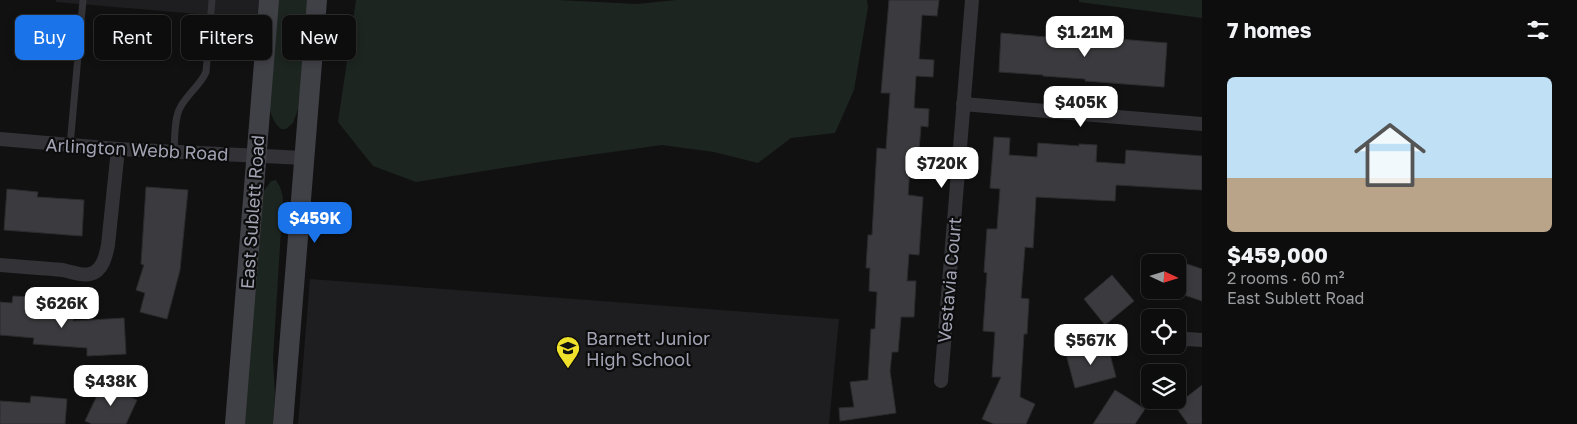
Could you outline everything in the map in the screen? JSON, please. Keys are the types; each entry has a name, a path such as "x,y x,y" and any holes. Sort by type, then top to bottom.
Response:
{"main road":[{"name":"East Sublett Road","path":"235,424 269,0"},
{"path":"283,424 317,0"}],"street":[{"name":"Vestavia Court","path":"940,381 972,0"},
{"path":"963,104 1202,124"},
{"name":"Arlington Webb Road","path":"0,139 70,146 304,158"},
{"path":"0,265 80,274 90,274 96,271 106,256 108,245 118,149"},
{"path":"1186,340 1202,340"}],"lane":[{"path":"70,146 83,0"},
{"path":"174,151 179,109 186,98 202,82 206,72 212,0"}],"shaded area":[{"path":"56,0 259,0 257,15 210,15 56,2"},
{"path":"277,0 307,0 308,15 282,15 282,60 304,60 300,104 293,123 286,129 281,129 276,124 269,106"},
{"path":"356,0 558,0 637,4 676,0 867,0 868,7 854,90 835,133 791,138 758,163 714,152 662,145 416,182 373,166 338,122 347,60 356,60 356,15 354,15"},
{"path":"1079,0 1202,0 1202,18 1079,2"},
{"path":"276,180 283,197 273,359 275,394 273,424 243,424 263,192 271,181"},
{"name":"Barnett Junior High School","path":"310,279 839,319 829,424 298,424"}],"building":[{"path":"889,0 939,0 937,16 922,15 919,59 934,60 933,77 916,76 914,108 929,109 928,127 921,126 919,151 928,152 926,170 910,168 908,195 923,197 919,255 909,254 907,281 916,281 914,317 901,317 898,352 892,352 890,371 896,413 840,421 839,408 854,407 850,382 868,380 871,329 875,329 877,292 869,291 870,268 866,268 868,235 872,235 877,148 886,149 890,93 881,93"},
{"path":"1046,29 1082,32 1082,36 1167,43 1164,87 999,72 1001,33 1046,37"},
{"path":"994,137 1010,138 1009,155 1037,157 1038,143 1079,146 1079,144 1097,145 1096,162 1125,164 1126,150 1202,156 1202,190 1116,185 1115,201 1036,197 1033,248 1025,247 1021,298 1029,299 1027,334 1024,334 1020,397 1035,404 1026,424 994,424 982,419 1001,377 992,377 995,332 983,331 987,273 984,272 987,229 997,229 1000,189 990,188"},
{"path":"146,187 188,190 180,270 167,319 140,312 145,293 136,290 144,265 141,264"},
{"path":"7,189 38,192 37,197 84,200 82,236 4,230"},
{"path":"1186,264 1202,269 1202,301 1186,296"},
{"path":"1112,275 1134,301 1105,325 1084,299"},
{"path":"13,296 30,297 30,307 53,309 53,315 74,316 73,321 124,318 126,354 87,356 87,348 33,344 34,338 0,335 0,302 12,303"},
{"path":"1107,343 1116,377 1075,388 1066,354"},
{"path":"103,383 137,400 126,424 92,424 85,421"},
{"path":"1202,385 1202,424 1188,424 1177,409 1186,409 1186,397"},
{"path":"1115,390 1141,406 1141,409 1145,409 1135,424 1093,424"},
{"path":"31,396 67,399 65,424 0,424 0,401 30,403"}],"place":[{"name":"Barnett Junior High School","path":"568,369"}]}
